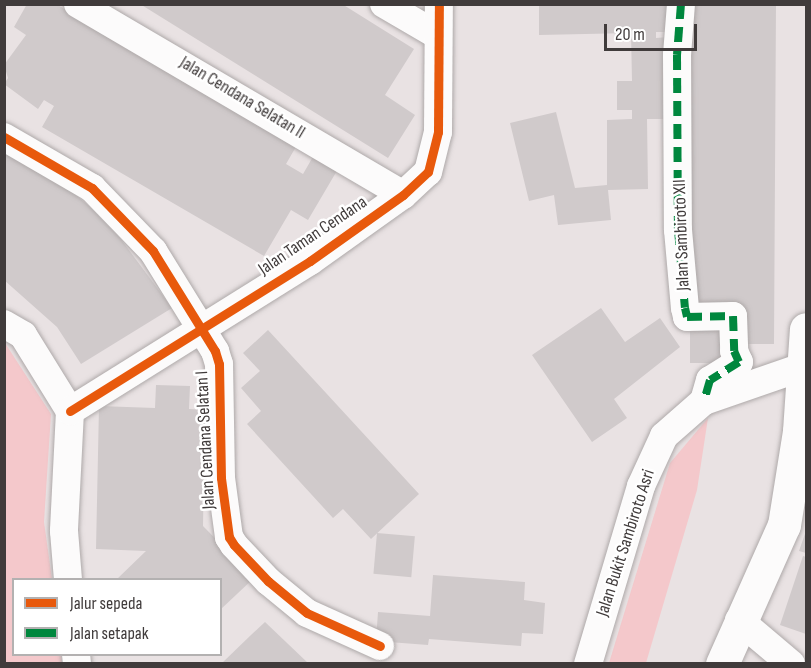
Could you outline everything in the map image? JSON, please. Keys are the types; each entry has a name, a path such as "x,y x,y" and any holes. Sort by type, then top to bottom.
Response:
{"main road":[{"path":"722,663 738,620 784,525 799,431 802,367 807,328"}],"street":[{"name":"Jalan Cendana Selatan II","path":"78,4 403,195"},
{"path":"384,4 437,35"},
{"name":"Jalan Taman Cendana","path":"70,411 310,261 403,195 428,172 434,152 439,4"},
{"name":"Jalan Sambiroto XII","path":"681,4 677,55 678,230 685,308 687,317 733,316 734,351 739,362 710,380 704,401"},
{"name":"Jalan Cendana Selatan I","path":"4,137 92,188 153,251 215,351 219,364 221,478 229,537 268,581 307,613 380,646"},
{"path":"4,324 23,335 70,411 64,531 68,578"},
{"name":"Jalan Bukit Sambiroto Asri","path":"588,663 641,486 664,436 704,401 802,367"},
{"path":"738,620 791,663"}],"shaded area":[{"path":"5,343 51,414 44,522 52,578 12,578 12,656 61,656 62,663 5,663"},
{"path":"708,418 697,490 646,663 609,663 670,463"}],"building":[{"path":"27,4 56,4 297,145 286,164 303,174 314,155 338,169 308,220 291,210 264,256 42,127 54,106 44,100 38,109 4,84 8,78 4,65 26,35 14,27"},
{"path":"140,4 342,4 414,49 385,95 415,115 388,158"},
{"path":"539,4 669,4 669,32 656,32 656,38 669,37 671,119 647,119 648,189 608,190 611,220 558,225 554,195 529,201 510,123 556,112 575,188 607,185 607,120 632,119 632,110 617,110 617,81 632,81 631,33 539,35"},
{"path":"692,4 776,4 774,344 737,344 737,302 730,302 731,311 690,311"},
{"path":"4,149 60,181 91,208 120,238 172,308 81,364 57,327 4,280"},
{"path":"601,308 625,342 660,318 680,347 614,399 627,418 592,442 532,355"},
{"path":"690,321 730,321 730,363 690,363"},
{"path":"268,330 419,494 371,539 343,509 333,518 247,424 261,411 241,388 260,371 243,353"},
{"path":"156,385 190,386 189,409 205,410 203,526 254,578 222,608 222,578 118,578 146,551 96,549 99,406 155,408"},
{"path":"806,531 806,553 799,551"},
{"path":"377,533 415,536 411,577 373,574"},
{"path":"803,556 806,557 806,634 780,625"},
{"path":"433,575 525,582 524,600 545,603 543,634 522,633 521,646 429,639 428,645 376,641 378,612 430,616"},
{"path":"265,622 308,663 222,663"}],"marked path":[{"path":"681,4 677,55 678,230 685,308 687,317 733,316 734,351 739,362 710,380 704,401"}],"cycle path":[{"path":"70,411 310,261 403,195 428,172 438,132 439,4"},
{"path":"4,137 92,188 153,251 215,351 219,364 221,478 229,537 234,545 268,581 307,613 380,646"}]}
